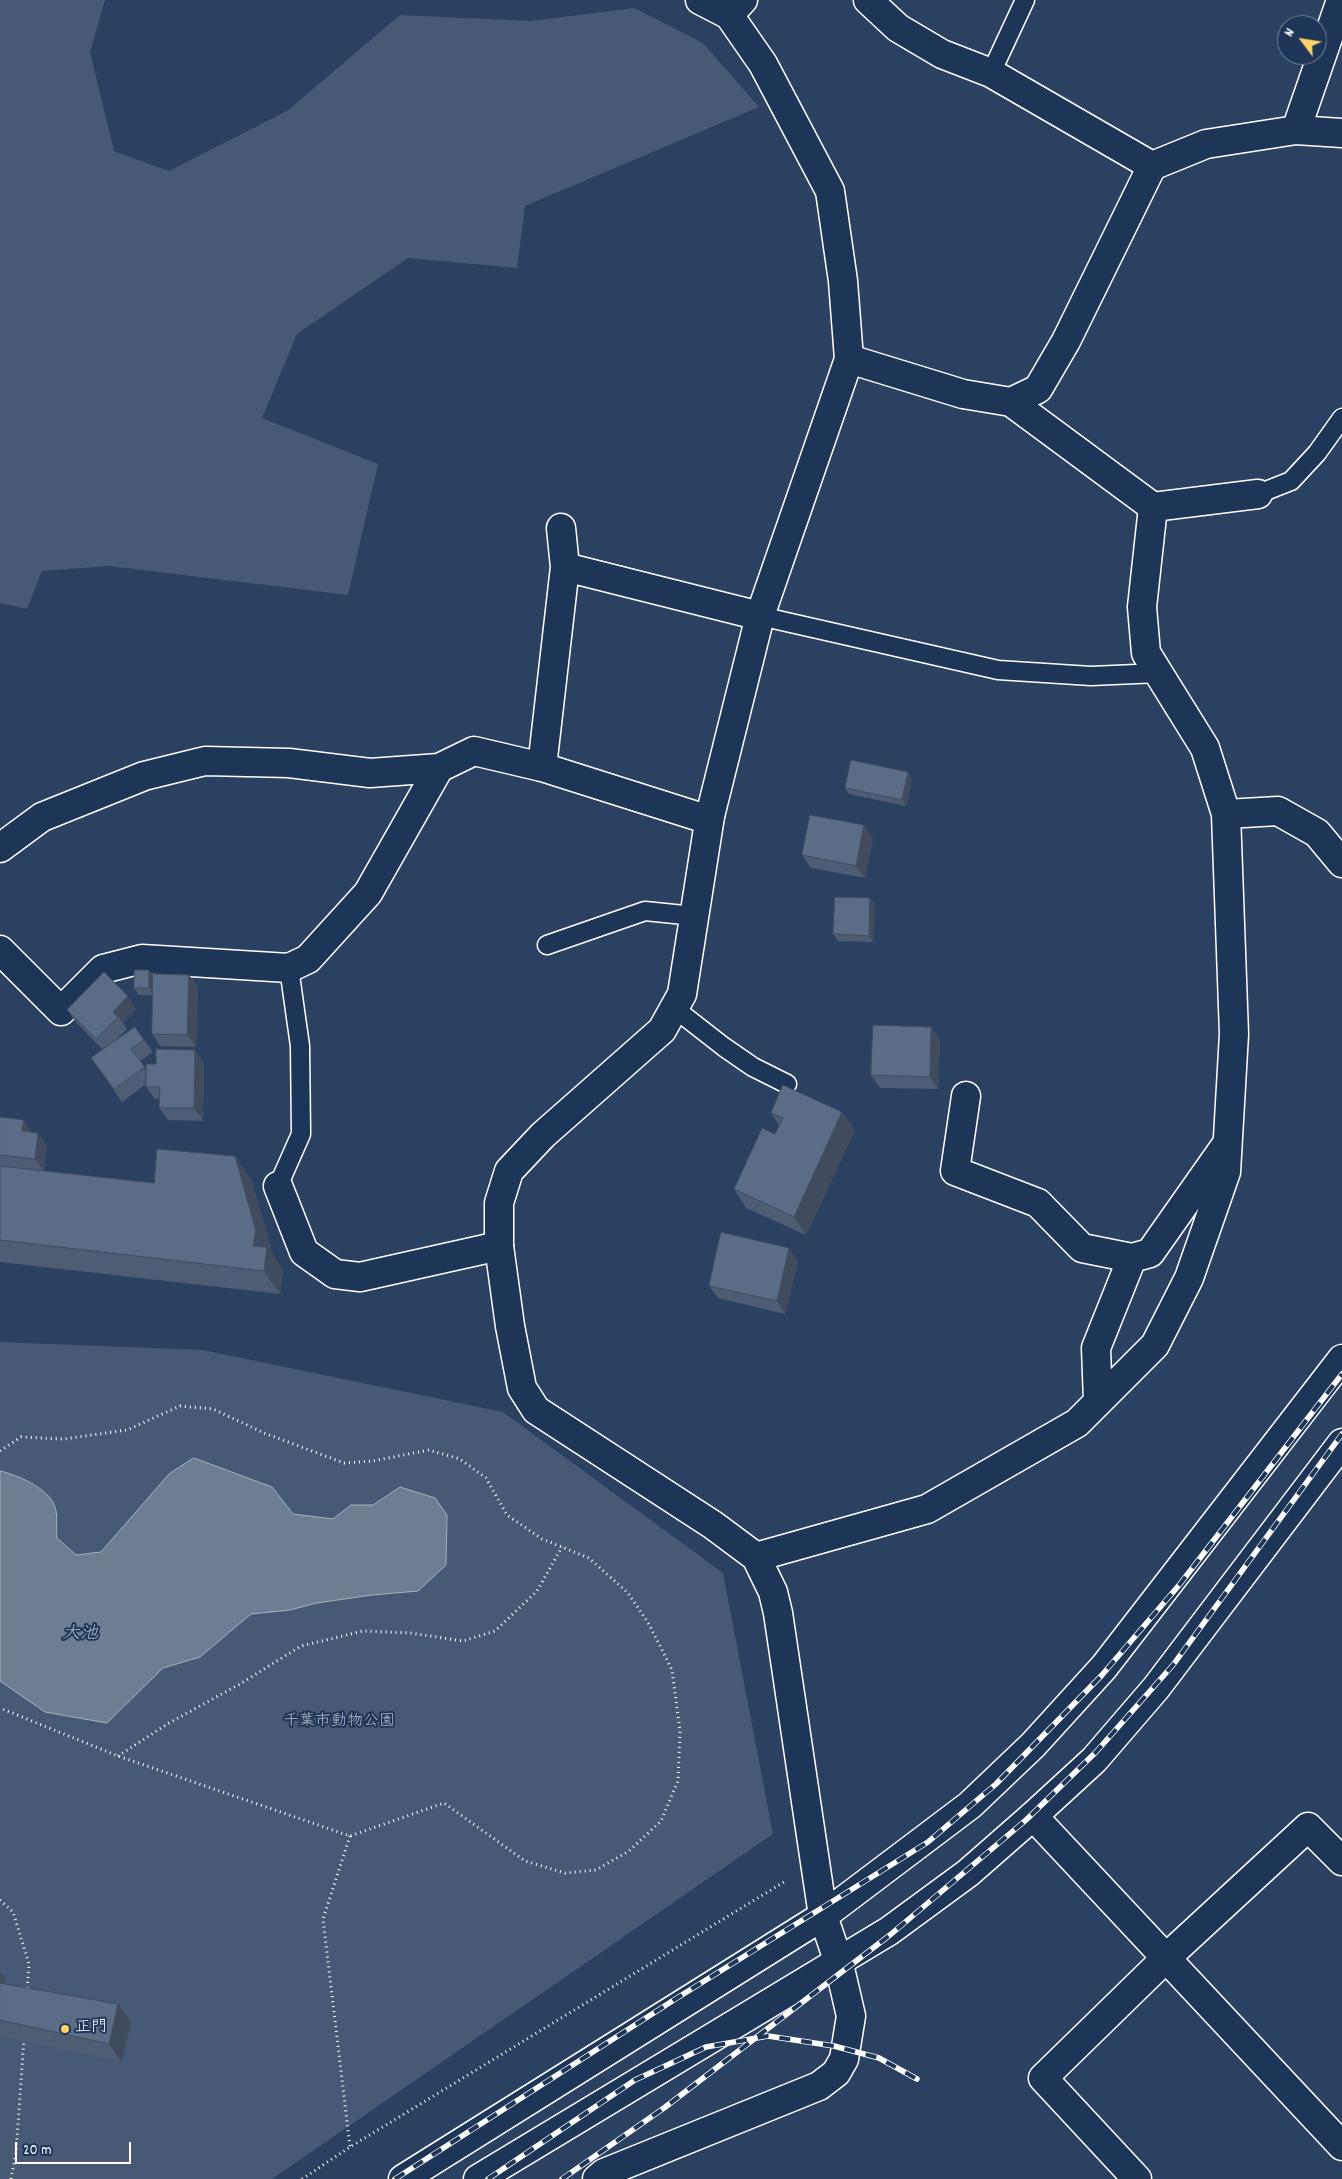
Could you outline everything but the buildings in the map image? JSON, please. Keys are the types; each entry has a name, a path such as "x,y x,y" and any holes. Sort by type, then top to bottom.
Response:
{"street":[{"path":"597,2179 604,2173 819,2086 836,2073 844,2059 851,2016 838,1960 823,1916 774,1592 756,1557 712,1525 536,1410 522,1388 510,1326 499,1246 499,1203 509,1171 543,1135 662,1030 682,994 710,816 760,616 849,359 843,281 830,191 763,64 736,7 700,0"},
{"path":"868,0 898,28 942,54 992,73 1152,166"},
{"path":"1296,130 1341,0"},
{"path":"1011,402 1038,389 1062,349 1152,166 1206,144 1296,130 1342,133"},
{"path":"849,359 963,394 1011,402 1153,507 1258,494"},
{"path":"756,1557 927,1509 1077,1423 1155,1345 1189,1278 1226,1172 1234,1034 1226,814 1205,748 1146,652 1142,607 1153,507"},
{"path":"542,767 565,567 561,528"},
{"path":"565,567 760,616"},
{"path":"0,848 42,817 144,776 205,760 289,763 370,773 439,768 474,751 542,767 704,818 710,816"},
{"path":"0,950 61,1011 103,969 142,959 289,968 308,959 368,893 439,768"},
{"path":"1226,814 1278,810 1318,833 1342,863"},
{"path":"966,1096 955,1171 1038,1202 1082,1248 1132,1258 1150,1253 1228,1141"},
{"path":"278,1186 304,1252 335,1274 360,1277 499,1246"},
{"path":"1098,1401 1096,1348 1132,1258"},
{"path":"403,2179 823,1916 970,1805 1033,1745 1104,1667 1342,1359"},
{"path":"478,2179 838,1960 889,1931 968,1873 1034,1816 1094,1760 1156,1688 1342,1443"},
{"path":"1034,1816 1342,2146"},
{"path":"1137,2179 1043,2078 1166,1958 1308,1827 1342,1861"}],"lane":[{"path":"992,73 1025,0"},
{"path":"1258,494 1292,482 1317,453 1342,418"},
{"path":"760,616 998,670 1091,676 1159,673"},
{"path":"547,945 645,911 694,916"},
{"path":"278,1186 301,1134 300,1046 289,968"},
{"path":"674,1008 753,1067 787,1084"}],"path":[{"path":"0,1451 21,1436 64,1440 127,1430 180,1406 213,1409 264,1433 344,1463 373,1461 429,1450 460,1459 486,1478 507,1515 542,1539 589,1558 628,1593 650,1624 672,1670 680,1731 678,1780 661,1821 629,1851 596,1870 565,1873 525,1861 444,1802 350,1836 118,1756 0,1708"},
{"path":"118,1756 301,1646 364,1631 410,1633 462,1641 495,1631 537,1591 562,1547"},
{"path":"350,1836 323,1919 350,2146"},
{"path":"302,2179 350,2146 815,1863"},
{"path":"0,1900 13,1912 29,1964 27,1993"},
{"path":"11,2179 16,2152 24,2032"}],"green space":[{"path":"0,0 105,0 90,52 114,151 169,171 287,111 400,15 531,21 634,8 703,43 759,107 525,206 517,268 408,258 297,334 262,418 378,464 348,595 109,566 42,571 27,609 0,603"},
{"name":"千葉市動物公園","path":"0,1342 203,1350 503,1412 723,1573 773,1834 272,2179 0,2179"}],"water":[{"name":"大池","path":"194,1458 272,1487 293,1514 333,1519 351,1505 373,1505 400,1487 435,1498 447,1515 446,1565 418,1591 372,1595 317,1603 290,1610 251,1614 200,1657 163,1668 107,1723 45,1712 0,1681 0,1471 32,1483 52,1500 56,1510 57,1538 76,1555 101,1552 169,1474"}],"railway":[{"path":"395,2179 677,1998 928,1842 996,1784 1102,1675 1180,1584 1342,1374"},
{"path":"562,2179 664,2108 890,1935 1026,1820 1096,1752 1173,1665 1342,1434"},
{"path":"488,2179 635,2080 706,2047 768,2036 834,2046 879,2058 917,2079"}],"place":[{"name":"正門","path":"65,2029"}]}
